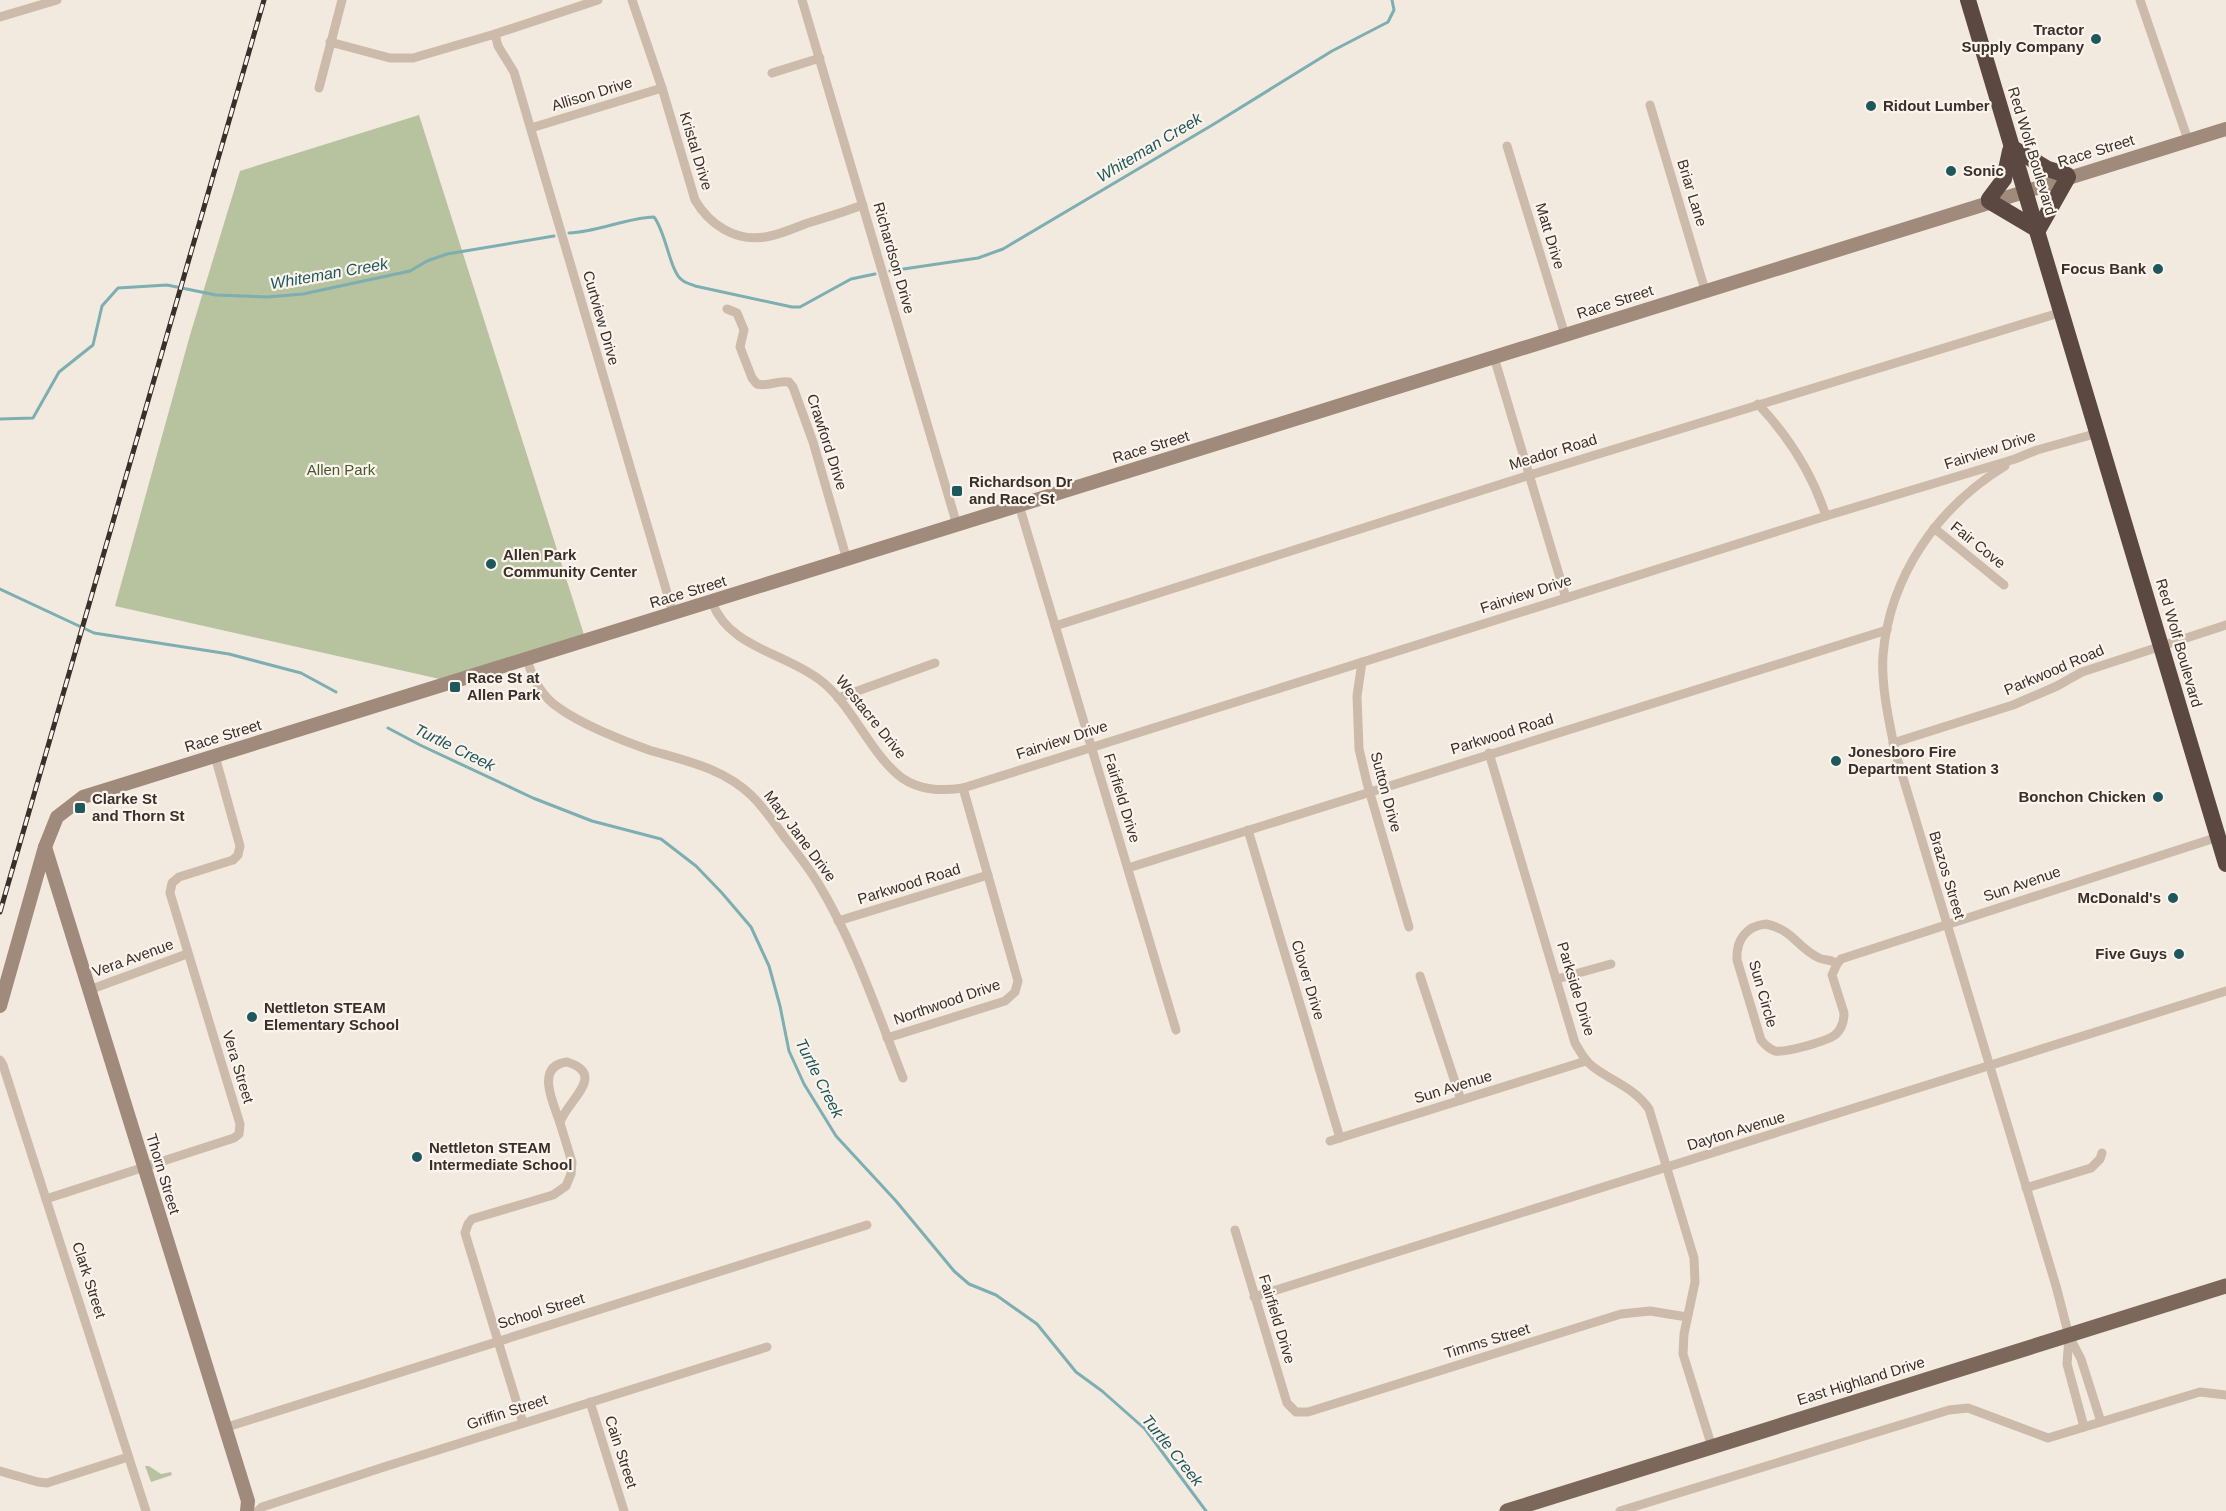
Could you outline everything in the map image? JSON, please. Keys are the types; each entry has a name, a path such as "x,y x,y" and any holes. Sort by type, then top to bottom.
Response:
{"highway":[{"name":"Red Wolf Boulevard","path":"1968,0 2226,864"},
{"path":"2013,148 2048,169 2068,177 2038,230 1989,201 2004,179 2010,151 2013,148"}],"main road":[{"name":"East Highland Drive","path":"1507,1511 2226,1286"}],"street":[{"path":"0,17 57,0"},
{"path":"319,88 342,0"},
{"path":"330,42 390,58 406,59 495,34 598,0"},
{"name":"Kristal Drive","path":"632,0 662,88 695,200 708,218 726,231 744,237 767,237 863,205"},
{"name":"Richardson Drive","path":"802,0 957,525"},
{"path":"2140,0 2188,140"},
{"name":"Curtview Drive","path":"495,34 498,46 514,72 673,613"},
{"path":"772,73 820,58"},
{"name":"Allison Drive","path":"531,128 662,88"},
{"name":"Briar Lane","path":"1650,105 1706,290"},
{"name":"Race Street","path":"45,847 57,817 86,796 2226,129"},
{"name":"Matt Drive","path":"1507,146 1565,335"},
{"name":"Crawford Drive","path":"727,309 737,313 744,330 740,347 752,378 757,384 767,386 783,381 789,382 793,387 813,442 848,560"},
{"name":"Meador Road","path":"1055,626 1530,475 2062,312"},
{"path":"1494,357 1566,597"},
{"path":"1758,404 1786,438 1809,473 1826,516"},
{"name":"Fairview Drive","path":"963,788 1566,597 2098,433"},
{"name":"Brazos Street","path":"2015,459 1974,487 1955,504 1934,528 1906,572 1887,630 1883,668 1893,742 2069,1336"},
{"name":"Fairfield Drive","path":"1019,506 1176,1030"},
{"name":"Fair Cove","path":"1934,528 2004,585"},
{"name":"Westacre Drive","path":"712,602 722,621 732,633 790,661 820,679 838,698 887,763 901,777 938,791 963,788"},
{"name":"Parkwood Road","path":"1893,742 2013,705 2057,686 2082,672 2226,625"},
{"name":"Parkwood Road","path":"1128,868 1887,630"},
{"name":"Mary Jane Drive","path":"527,659 536,682 557,707 622,739 700,765 736,783 759,804 818,882 838,921 903,1078"},
{"name":"Sutton Drive","path":"1362,662 1357,696 1359,749 1369,792 1409,927"},
{"path":"838,698 935,663"},
{"name":"Parkside Drive","path":"1489,753 1575,1043 1586,1061"},
{"name":"Vera Street","path":"46,1199 234,1138 240,1130 170,894 172,883 179,877 233,860 238,855 240,846 214,756"},
{"path":"963,788 988,875"},
{"name":"Clover Drive","path":"1248,830 1340,1138"},
{"name":"Sun Avenue","path":"1837,964 1841,959 2218,837"},
{"path":"0,1006 45,847"},
{"name":"Thorn Street","path":"45,847 248,1501 248,1511"},
{"name":"Parkwood Road","path":"838,921 988,875"},
{"name":"Northwood Drive","path":"887,1038 1005,1001 1015,992 1018,981 988,875"},
{"name":"Sun Circle","path":"1766,924 1779,927 1818,957 1834,960 1837,964 1832,975 1844,1013 1841,1028 1829,1038 1785,1051 1767,1048 1761,1040 1737,960 1737,950 1743,936 1757,925 1766,924"},
{"name":"Vera Avenue","path":"89,990 187,954"},
{"path":"1557,979 1611,964"},
{"path":"1420,976 1461,1100"},
{"name":"Dayton Avenue","path":"1254,1297 2226,991"},
{"name":"Clark Street","path":"0,1060 146,1511"},
{"path":"1586,1061 1629,1089 1643,1100 1649,1109 1694,1258 1695,1282 1683,1342 1683,1354 1712,1447"},
{"name":"Sun Avenue","path":"1330,1141 1586,1061"},
{"path":"523,1423 465,1236 468,1224 477,1217 554,1194 568,1182 572,1162 560,1123 548,1084 549,1072 555,1065 567,1062 578,1068 584,1075 585,1085 566,1108 560,1123"},
{"path":"2026,1188 2091,1168 2100,1159 2102,1153"},
{"name":"School Street","path":"224,1428 867,1225"},
{"name":"Fairfield Drive","path":"1235,1230 1287,1403 1296,1412"},
{"name":"Timms Street","path":"1296,1412 1308,1412 1621,1314 1650,1311 1688,1317"},
{"path":"2069,1336 2081,1359 2101,1422"},
{"path":"2069,1336 2067,1364 2084,1427"},
{"name":"Griffin Street","path":"258,1511 262,1507 767,1347"},
{"path":"1620,1511 1949,1410 1968,1408 2048,1438 2200,1392 2226,1395"},
{"name":"Cain Street","path":"590,1402 624,1511"},
{"path":"1,1474 47,1483 128,1457"}],"green space":[{"name":"Allen Park","path":"419,115 586,641 453,682 115,606 190,335 240,171"},
{"path":"145,1466 161,1474 171,1472 172,1475 151,1482"}],"waterway":[{"name":"Whiteman Creek","path":"890,271 978,258 1003,249 1332,51 1388,22 1394,10 1392,0"},
{"name":"Whiteman Creek","path":"569,233 654,217 662,232 674,269 683,281 695,286 792,307 800,307 851,279 875,274"},
{"name":"Whiteman Creek","path":"0,419 33,418 59,372 93,345 102,306 118,288 167,285 216,295 267,297 303,294 410,271 427,261 447,254 554,236"},
{"name":"Turtle Creek","path":"0,589 94,633 229,654 301,673 336,692"},
{"name":"Turtle Creek","path":"388,728 533,798 592,821 661,839 696,866 751,927 769,966 789,1051 804,1084 836,1136 896,1201 954,1271 969,1284 996,1295 1037,1324 1076,1372 1102,1391 1145,1429 1206,1511"}],"railway":[{"path":"0,912 264,0"}],"place":[{"name":"Tractor Supply Company","path":"2096,39"},
{"name":"Ridout Lumber","path":"1871,106"},
{"name":"Sonic","path":"1951,171"},
{"name":"Focus Bank","path":"2158,269"},
{"name":"Richardson Dr and Race St","path":"957,491"},
{"name":"Allen Park Community Center","path":"491,564"},
{"name":"Race St at Allen Park","path":"455,687"},
{"name":"Jonesboro Fire Department Station 3","path":"1836,761"},
{"name":"Bonchon Chicken","path":"2158,797"},
{"name":"Clarke St and Thorn St","path":"80,808"},
{"name":"McDonald's","path":"2173,898"},
{"name":"Five Guys","path":"2179,954"},
{"name":"Nettleton STEAM Elementary School","path":"252,1017"},
{"name":"Nettleton STEAM Intermediate School","path":"417,1157"}]}
